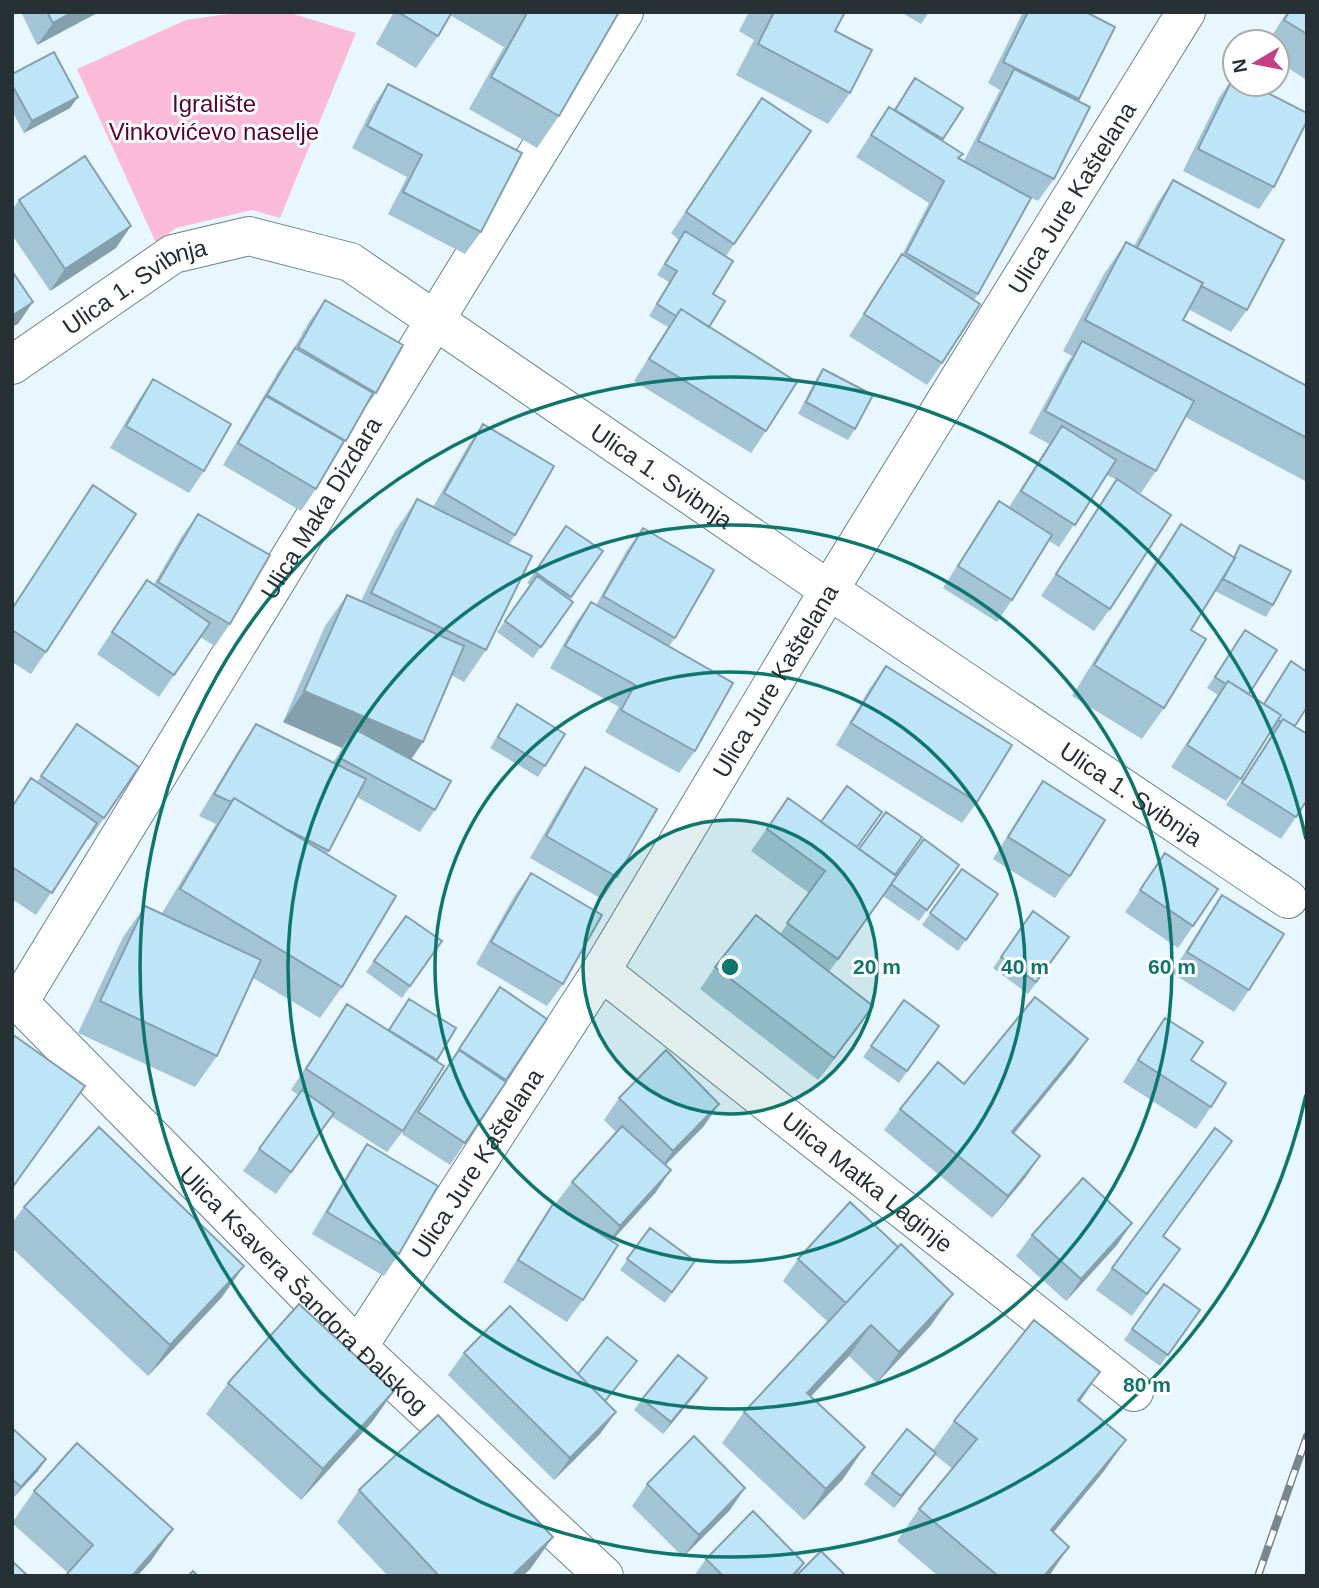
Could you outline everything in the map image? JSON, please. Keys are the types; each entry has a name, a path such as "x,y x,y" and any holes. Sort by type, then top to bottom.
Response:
{"street":[{"name":"Ulica Maka Dizdara","path":"16,999 624,12"},
{"name":"Ulica Jure Kaštelana","path":"358,1347 601,971 829,590 1186,12"},
{"name":"Ulica 1. Svibnja","path":"12,365 173,254 249,236 350,261 829,590 1288,899"},
{"name":"Ulica Matka Laginje","path":"601,971 1134,1392"},
{"name":"Ulica Ksavera Šandora Đalskog","path":"16,999 358,1347 604,1576"}],"green space":[{"name":"Igralište Vinkovićevo naselje","path":"242,12 287,12 356,33 280,218 252,210 176,228 156,243 77,69 186,20"}],"building":[{"path":"47,12 73,12 53,23"},
{"path":"398,12 452,12 438,36"},
{"path":"521,12 619,12 559,116 491,77 526,15"},
{"path":"774,12 845,12 835,31 872,50 850,93 758,44"},
{"path":"1028,12 1086,12 1115,27 1079,99 1003,62"},
{"path":"1289,12 1307,12 1307,34 1284,20"},
{"path":"54,52 78,97 32,121 12,85 12,74"},
{"path":"1014,69 1090,107 1054,179 978,141"},
{"path":"915,78 963,108 943,139 895,110"},
{"path":"388,84 522,153 481,232 403,192 422,155 367,126"},
{"path":"762,98 811,131 734,244 686,212"},
{"path":"1223,98 1278,98 1307,113 1307,121 1274,187 1198,149"},
{"path":"889,107 963,154 958,158 1031,198 978,294 906,253 944,181 871,135"},
{"path":"85,156 131,226 65,269 19,200"},
{"path":"1173,180 1284,240 1247,310 1137,248"},
{"path":"685,231 733,261 713,294 725,301 709,327 681,309 676,316 657,304 677,271 665,264"},
{"path":"1126,242 1203,283 1183,320 1307,386 1307,438 1085,320"},
{"path":"902,254 980,304 942,363 864,314"},
{"path":"12,271 33,302 12,316"},
{"path":"325,300 403,345 376,393 298,347"},
{"path":"681,309 797,382 766,431 649,359"},
{"path":"1082,341 1194,401 1156,471 1045,411"},
{"path":"295,348 373,393 346,441 267,395"},
{"path":"823,369 873,395 855,429 806,402"},
{"path":"153,379 231,424 204,471 126,426"},
{"path":"266,396 344,441 316,489 238,443"},
{"path":"483,424 554,466 515,535 444,493"},
{"path":"1062,426 1116,460 1075,525 1021,491"},
{"path":"1117,479 1171,515 1110,609 1056,574"},
{"path":"93,485 136,514 46,652 12,630 12,609"},
{"path":"417,499 532,556 486,650 371,593"},
{"path":"999,501 1052,535 1012,600 958,566"},
{"path":"198,514 270,555 230,624 158,582"},
{"path":"1181,524 1235,558 1191,630 1206,639 1164,708 1094,665"},
{"path":"566,526 603,551 571,597 535,572"},
{"path":"643,528 714,570 675,638 603,596"},
{"path":"1240,545 1291,571 1273,605 1223,579"},
{"path":"537,576 573,602 541,647 505,621"},
{"path":"147,580 210,623 174,675 112,632"},
{"path":"347,595 464,646 423,742 304,691"},
{"path":"591,602 733,683 695,751 621,710 635,685 565,646"},
{"path":"1245,630 1277,650 1249,694 1228,681 1226,684 1215,677"},
{"path":"1291,661 1307,672 1307,707 1295,726 1283,719 1281,722 1278,720 1281,715 1264,704"},
{"path":"886,666 1012,745 977,802 851,723"},
{"path":"1228,681 1281,715 1241,779 1187,745"},
{"path":"517,704 565,734 545,766 498,737"},
{"path":"1283,719 1307,734 1307,800 1296,817 1242,783"},
{"path":"77,724 139,767 104,818 41,776"},
{"path":"256,724 366,779 329,851 234,798 231,802 214,794"},
{"path":"355,729 451,781 435,810 340,758"},
{"path":"585,767 657,809 617,877 546,836"},
{"path":"31,778 97,823 52,893 12,867 12,807"},
{"path":"1043,781 1105,820 1070,876 1008,837"},
{"path":"847,786 882,812 857,847 821,822"},
{"path":"234,798 396,896 342,987 180,889"},
{"path":"788,798 897,876 838,959 787,923 825,871 767,829"},
{"path":"886,812 922,837 895,875 859,849"},
{"path":"924,839 959,865 927,910 891,884"},
{"path":"1165,853 1218,889 1193,926 1140,890"},
{"path":"962,869 998,894 966,940 930,913"},
{"path":"531,873 602,915 563,984 491,942"},
{"path":"1222,895 1284,934 1249,990 1187,952"},
{"path":"145,906 261,960 217,1056 100,1001"},
{"path":"1033,911 1069,937 1036,982 1001,957"},
{"path":"756,915 873,1006 834,1058 715,967"},
{"path":"406,916 442,941 410,986 374,961"},
{"path":"500,987 547,1019 506,1080 459,1049"},
{"path":"1035,997 1088,1039 1012,1132 1040,1156 1008,1196 900,1109 938,1062 964,1084"},
{"path":"409,999 456,1028 437,1060 389,1030"},
{"path":"904,1000 939,1026 907,1071 871,1046"},
{"path":"347,1004 444,1066 403,1131 306,1069"},
{"path":"1165,1018 1203,1042 1191,1060 1226,1083 1211,1107 1138,1060"},
{"path":"12,1034 85,1086 12,1188"},
{"path":"459,1050 506,1082 465,1143 418,1112"},
{"path":"666,1050 719,1104 673,1151 619,1098"},
{"path":"302,1090 334,1113 291,1172 259,1149"},
{"path":"622,1126 671,1170 620,1226 572,1182"},
{"path":"99,1127 244,1266 170,1345 24,1207"},
{"path":"1215,1128 1232,1141 1163,1236 1180,1249 1147,1294 1112,1268"},
{"path":"367,1144 438,1186 399,1254 327,1212"},
{"path":"1083,1178 1132,1223 1081,1279 1032,1235"},
{"path":"850,1202 898,1247 846,1303 798,1259"},
{"path":"553,1204 618,1245 583,1300 518,1260"},
{"path":"650,1228 695,1261 672,1292 627,1259"},
{"path":"901,1244 953,1294 899,1352 871,1325 807,1393 865,1447 826,1489 744,1412"},
{"path":"1164,1284 1200,1310 1168,1355 1132,1329"},
{"path":"299,1304 394,1391 323,1469 228,1383"},
{"path":"510,1306 616,1412 570,1458 464,1353"},
{"path":"1034,1320 1100,1372 1078,1400 1126,1440 1051,1530 1069,1547 1044,1576 998,1576 919,1509 977,1439 954,1421"},
{"path":"607,1337 637,1361 605,1401 578,1374"},
{"path":"678,1355 707,1378 671,1422 642,1399"},
{"path":"438,1415 553,1537 512,1576 439,1576 359,1490"},
{"path":"12,1428 46,1459 21,1487 12,1479"},
{"path":"907,1429 936,1453 901,1496 872,1473"},
{"path":"694,1436 745,1488 699,1535 647,1484"},
{"path":"77,1443 173,1529 132,1576 65,1576 93,1545 34,1491"},
{"path":"753,1511 804,1563 792,1576 723,1576 706,1559"},
{"path":"821,1551 846,1576 796,1576"},
{"path":"12,1561 28,1576 12,1576"}],"railway":[{"path":"1258,1576 1307,1436"}]}
